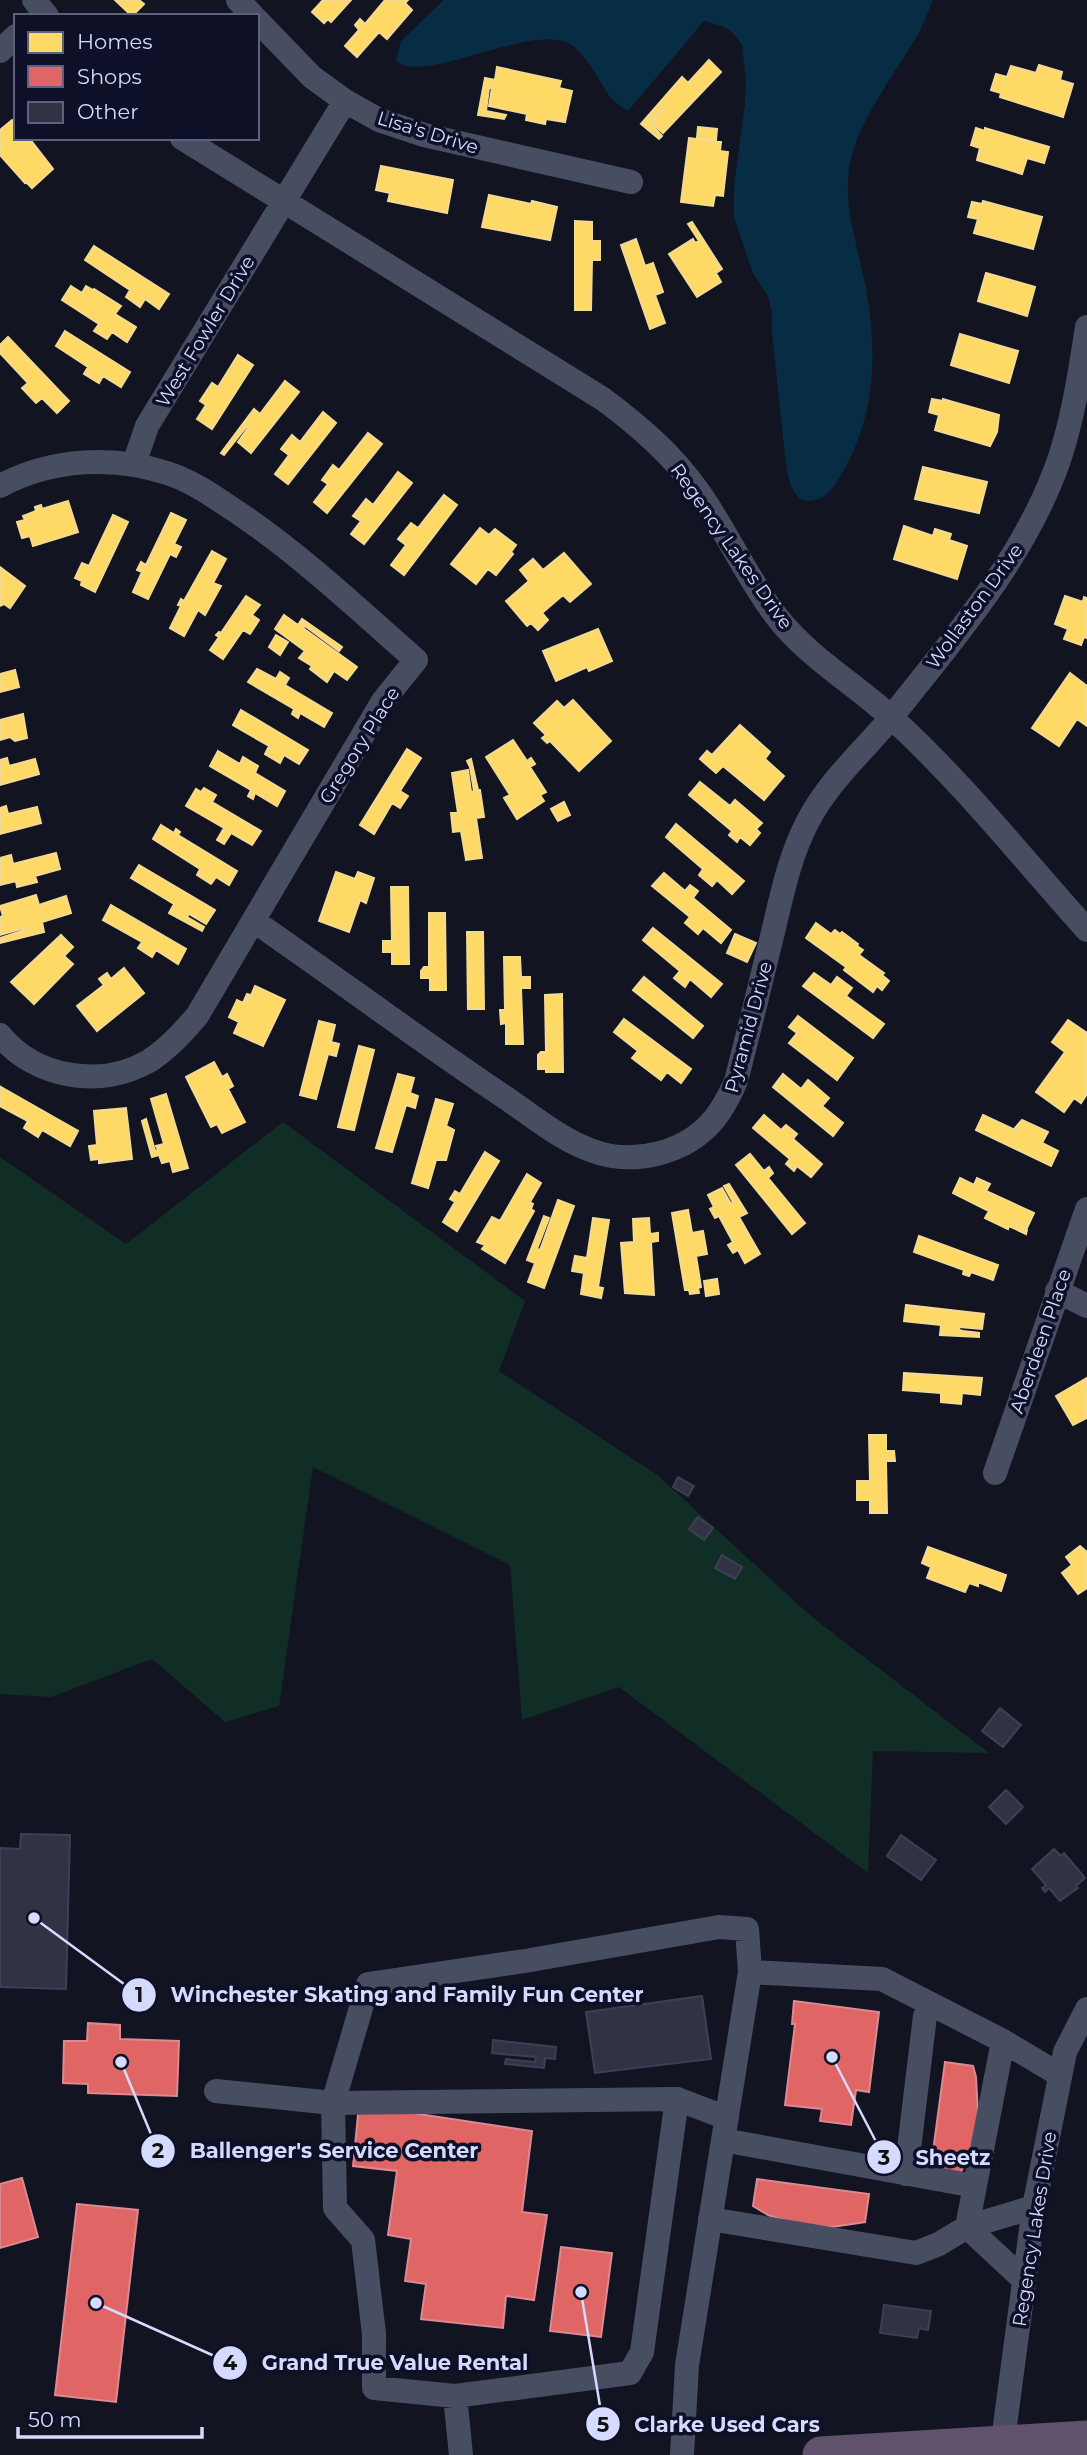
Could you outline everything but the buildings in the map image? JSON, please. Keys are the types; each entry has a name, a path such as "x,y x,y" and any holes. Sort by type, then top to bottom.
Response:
{"highway":[{"path":"821,2455 1002,2450 1087,2439"}],"street":[{"path":"238,0 251,14"},
{"name":"Lisa's Drive","path":"259,22 312,77 345,101 379,120 424,135 631,182"},
{"path":"0,51 14,38"},
{"name":"West Fowler Drive","path":"134,464 147,426 345,101"},
{"name":"Regency Lakes Drive","path":"185,140 603,399 639,426 671,456 698,491 777,617 810,652 891,717 934,759 1087,930"},
{"name":"Wollaston Drive","path":"891,717 980,604 1014,554 1039,507 1080,414 1087,327"},
{"name":"Gregory Place","path":"0,486 14,478 47,467 75,462 134,464 171,475 203,489 264,531 323,577 416,660 383,701 197,1016 172,1044 148,1061 124,1072 98,1076 72,1075 46,1069 22,1057 0,1035"},
{"name":"Pyramid Drive","path":"254,921 576,1144 619,1157 650,1156 674,1149 709,1126 726,1104 736,1081 789,866 807,821 829,787 891,717"},
{"name":"Aberdeen Place","path":"995,1473 1087,1209"},
{"path":"1057,1291 1087,1306"},
{"path":"677,2099 642,2352 630,2373 455,2396 374,2388 374,2334 363,2239 335,2208 333,2103 368,1984 525,1961 719,1927 747,1929 750,1972 687,2365 682,2455"},
{"path":"750,1972 882,1979 1003,2041 1060,2075"},
{"path":"906,2174 925,2016 934,2006"},
{"name":"Regency Lakes Drive","path":"1002,2450 1034,2207 1060,2075 1069,2043 1087,2009"},
{"path":"967,2227 1003,2041"},
{"path":"216,2091 333,2103 677,2099 725,2129 906,2174 975,2186"},
{"path":"710,2219 916,2253 939,2244 967,2227 1034,2207"},
{"path":"967,2227 1024,2280"},
{"path":"455,2396 461,2455"}],"green space":[{"path":"283,1122 525,1301 499,1371 656,1474 812,1617 989,1753 873,1751 868,1873 619,1687 522,1720 510,1565 313,1467 279,1706 225,1722 152,1659 51,1697 0,1694 0,1157 126,1244"}],"water":[{"path":"444,0 933,0 918,34 871,110 852,155 848,199 867,295 872,370 870,395 857,443 834,487 825,495 808,501 797,495 791,484 786,465 772,313 768,296 753,273 734,217 734,186 746,81 742,45 733,33 722,26 704,21 628,111 611,98 581,53 568,43 551,39 529,41 429,66 410,66 396,61 401,41"}],"place":[{"name":"Winchester Skating and Family Fun Center","path":"34,1918"},
{"name":"Sheetz","path":"832,2057"},
{"name":"Ballenger's Service Center","path":"121,2062"},
{"name":"Clarke Used Cars","path":"581,2292"},
{"name":"Grand True Value Rental","path":"96,2303"}]}
